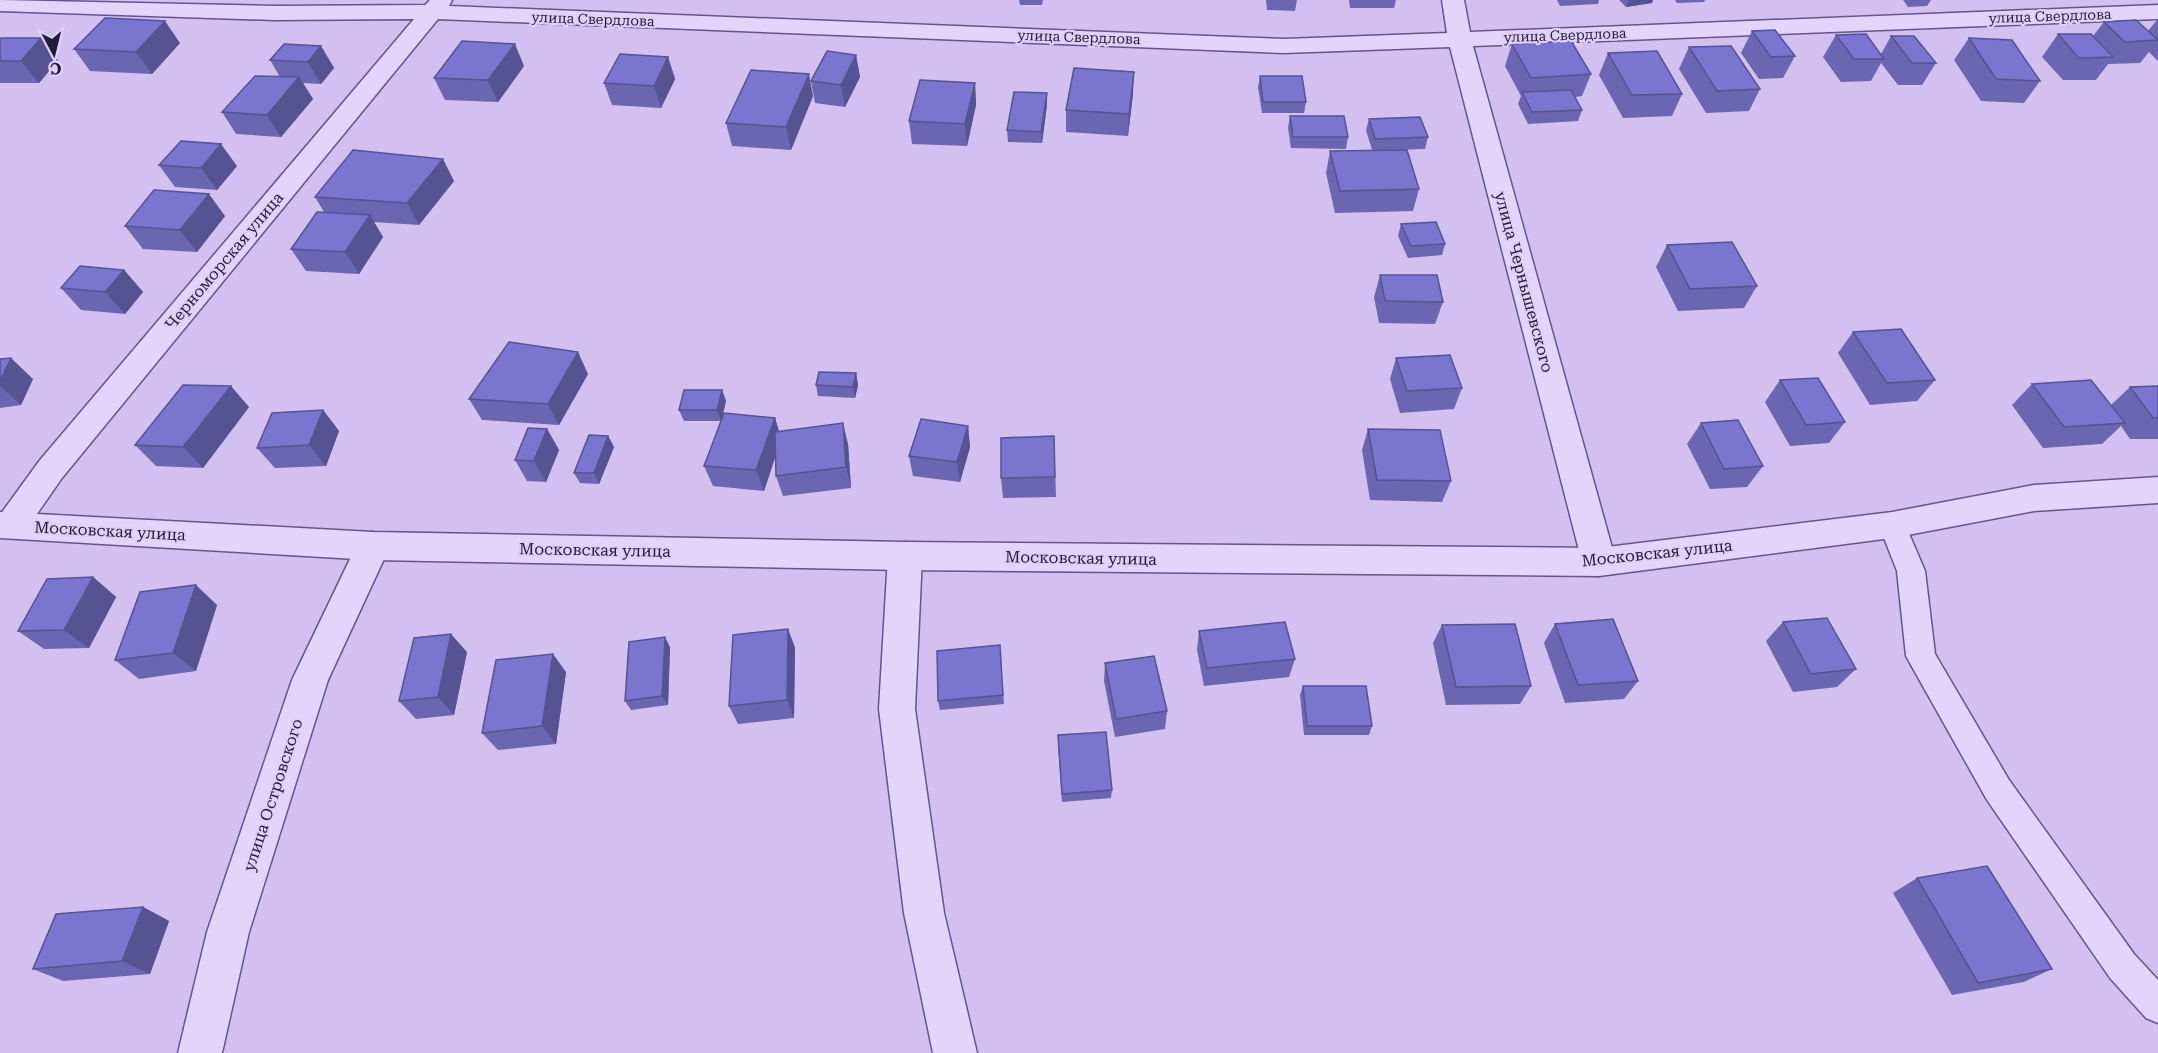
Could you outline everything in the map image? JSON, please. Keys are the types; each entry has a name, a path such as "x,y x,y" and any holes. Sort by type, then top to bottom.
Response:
{"street":[{"name":"улица Чернышевского","path":"1453,0 1460,39 1599,562"},
{"name":"улица Свердлова","path":"0,4 274,14 437,6 1284,46 2158,12"},
{"name":"Черноморская улица","path":"5,525 437,6"},
{"name":"Московская улица","path":"5,525 373,546 905,556 1599,562 1892,525 2034,498 2158,490"},
{"name":"улица Островского","path":"200,1053 228,932 310,680 373,546"},
{"path":"905,556 897,709 924,914 955,1053"}],"lane":[{"path":"1892,525 1911,571 1921,656 1998,789 2122,966 2158,1006"}],"building":[{"path":"105,18 165,21 136,52 74,49"},
{"path":"2136,20 2158,40 2125,42 2104,22"},
{"path":"1775,30 1795,56 1771,57 1752,31"},
{"path":"1866,34 1884,59 1854,59 1836,35"},
{"path":"2058,34 2091,34 2113,57 2079,58"},
{"path":"1891,36 1914,36 1936,63 1912,63"},
{"path":"1,38 41,38 21,61 0,61"},
{"path":"1969,38 2012,40 2040,81 1996,79"},
{"path":"462,41 515,44 488,80 434,78"},
{"path":"1571,41 1591,74 1531,78 1512,44"},
{"path":"284,44 321,46 308,62 270,60"},
{"path":"1731,46 1760,89 1717,91 1689,47"},
{"path":"827,51 856,55 841,85 811,81"},
{"path":"1657,51 1682,94 1632,95 1608,53"},
{"path":"620,54 668,57 654,86 604,83"},
{"path":"1074,68 1134,72 1129,114 1066,110"},
{"path":"751,70 809,74 786,127 726,123"},
{"path":"255,76 299,77 267,115 222,112"},
{"path":"1260,76 1302,76 1306,102 1263,102"},
{"path":"920,80 975,83 965,124 909,121"},
{"path":"1571,90 1582,110 1532,112 1522,92"},
{"path":"1014,92 1047,93 1041,132 1007,130"},
{"path":"1290,116 1344,116 1348,137 1293,137"},
{"path":"1420,117 1428,137 1375,139 1369,119"},
{"path":"181,141 221,144 201,168 159,165"},
{"path":"353,150 443,159 407,203 315,197"},
{"path":"1407,150 1419,189 1340,191 1330,151"},
{"path":"154,190 209,194 180,230 125,226"},
{"path":"317,212 370,215 345,252 291,249"},
{"path":"1436,222 1445,244 1411,246 1401,224"},
{"path":"1732,242 1757,286 1690,289 1667,245"},
{"path":"80,266 124,270 105,292 61,288"},
{"path":"1380,275 1437,275 1443,302 1385,301"},
{"path":"1901,329 1935,380 1887,383 1853,332"},
{"path":"509,342 578,352 548,404 469,399"},
{"path":"1450,355 1462,388 1407,391 1396,358"},
{"path":"11,358 0,381 0,359"},
{"path":"819,372 856,373 853,387 816,385"},
{"path":"1818,378 1845,422 1806,425 1780,380"},
{"path":"2091,380 2125,423 2064,427 2032,384"},
{"path":"183,385 231,386 183,447 135,445"},
{"path":"2158,386 2158,418 2153,418 2130,387"},
{"path":"684,390 722,390 717,410 679,410"},
{"path":"323,410 309,445 257,448 272,413"},
{"path":"724,413 775,418 756,470 704,466"},
{"path":"921,419 968,426 957,462 909,456"},
{"path":"1738,420 1763,466 1724,469 1701,423"},
{"path":"843,423 846,467 776,476 775,432"},
{"path":"528,428 547,429 534,461 515,460"},
{"path":"1368,429 1440,430 1451,481 1377,480"},
{"path":"589,435 608,436 594,473 574,473"},
{"path":"1054,436 1055,477 1001,478 1001,438"},
{"path":"93,577 64,630 18,631 47,579"},
{"path":"196,585 173,653 115,660 140,592"},
{"path":"1827,618 1856,669 1811,674 1783,622"},
{"path":"1613,619 1638,681 1578,685 1555,624"},
{"path":"1285,622 1295,659 1207,668 1199,631"},
{"path":"1515,624 1531,686 1456,687 1442,625"},
{"path":"788,629 787,700 729,706 733,635"},
{"path":"451,634 438,697 399,701 414,638"},
{"path":"665,637 662,696 625,701 629,642"},
{"path":"1000,645 1003,695 938,701 937,651"},
{"path":"553,654 542,726 482,733 496,660"},
{"path":"1154,656 1167,711 1116,719 1105,663"},
{"path":"1303,686 1366,686 1372,726 1307,726"},
{"path":"1106,732 1112,790 1062,794 1058,735"},
{"path":"1987,866 2052,969 1978,983 1917,878"},
{"path":"143,907 122,961 33,969 56,914"}]}
